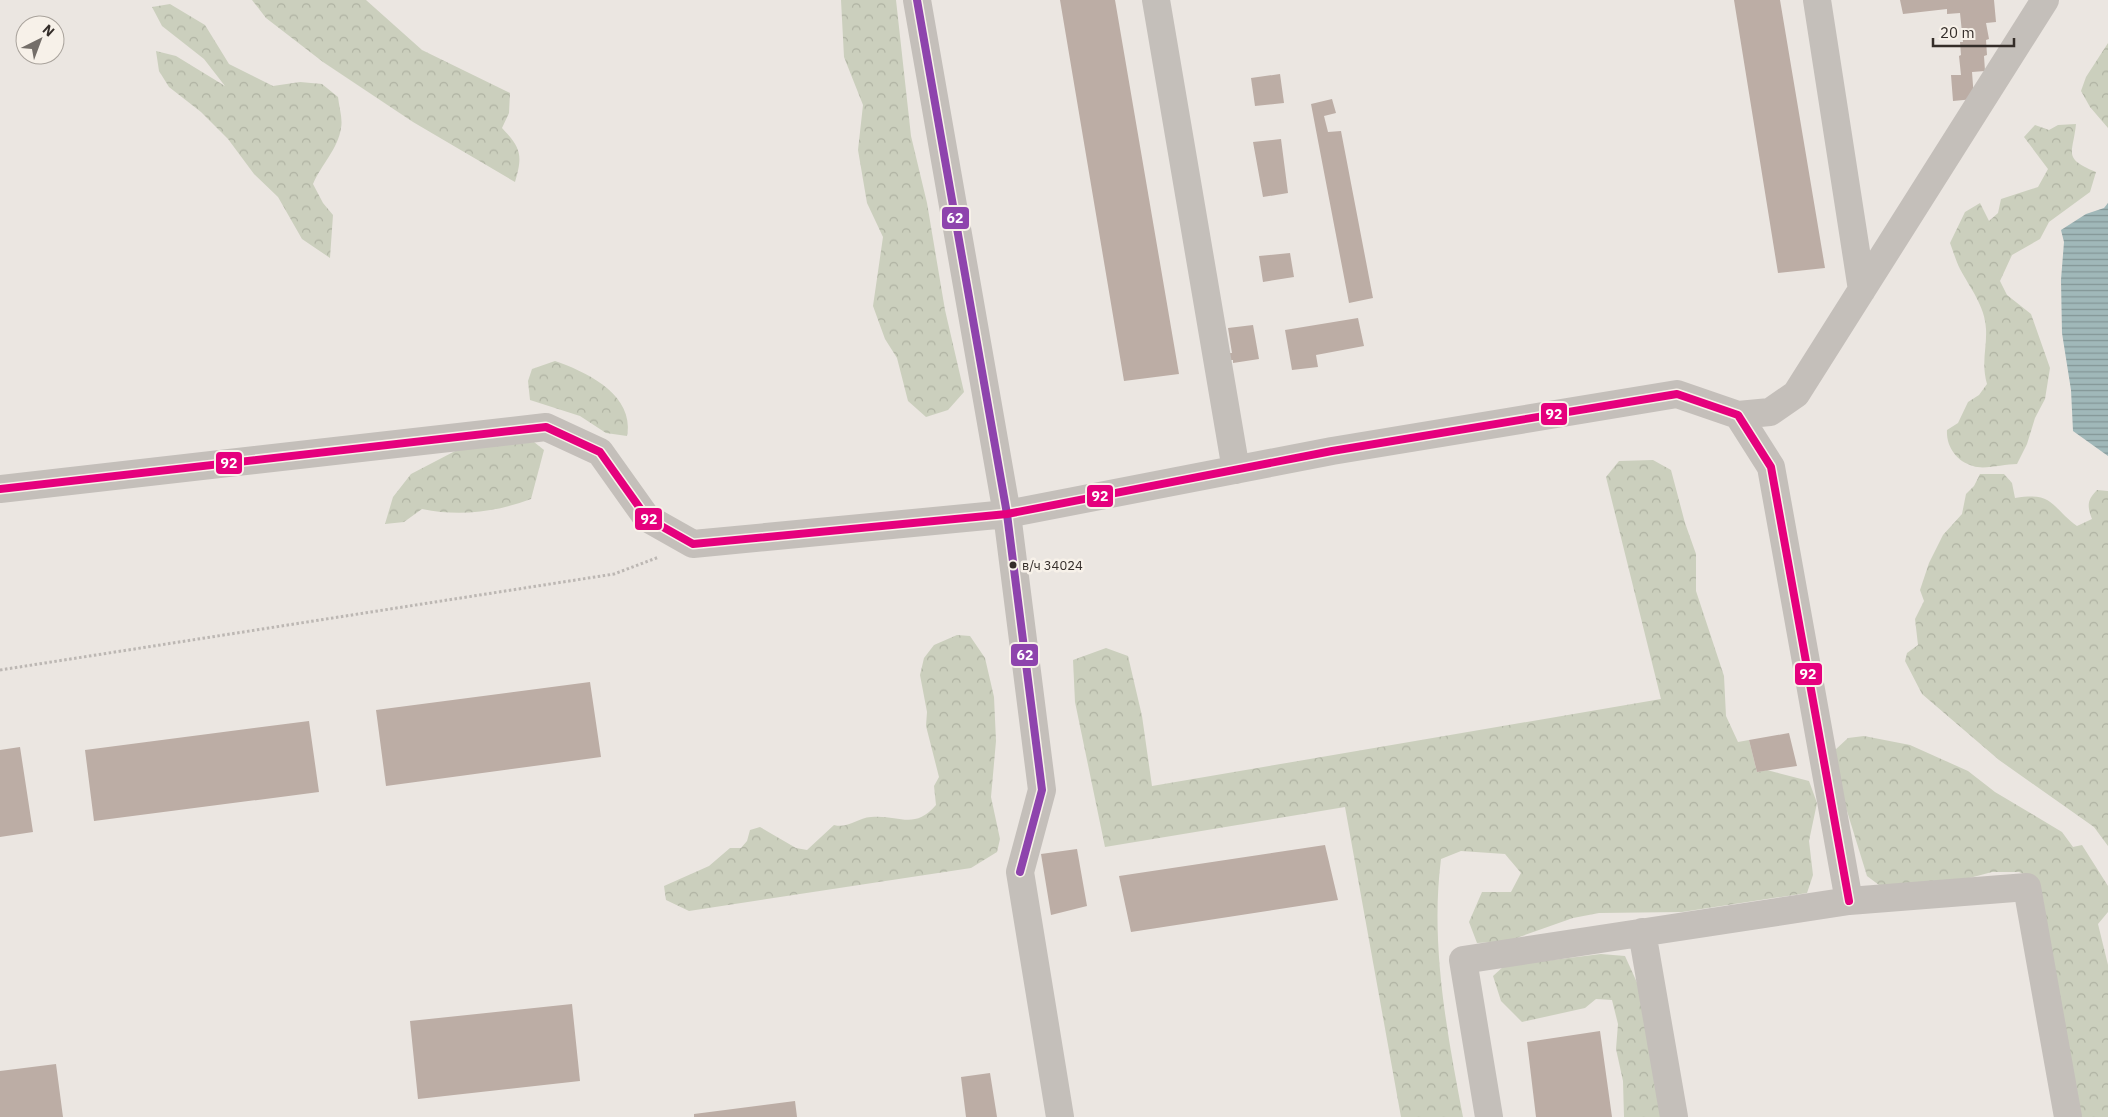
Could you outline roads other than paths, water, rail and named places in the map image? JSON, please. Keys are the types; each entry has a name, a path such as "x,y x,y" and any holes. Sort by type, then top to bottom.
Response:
{"street":[{"path":"917,0 1007,514 1042,790 1020,872 1060,1117"},
{"path":"1156,0 1236,470"},
{"path":"1817,0 1862,290"},
{"path":"0,489 546,427 600,452 648,518 693,544 1007,514 1332,451 1677,394 1738,416 1770,412 1796,394 2045,0"},
{"path":"1738,416 1771,467 1849,900"},
{"path":"1489,1117 1463,960 1849,900 2027,887 2068,1117"},
{"path":"1642,932 1674,1117"}],"water":[{"path":"2108,203 2108,456 2073,431 2071,390 2062,333 2061,280 2064,242 2061,230 2086,214 2104,208"}],"place":[{"name":"в/ч 34024","path":"1013,565"}]}
